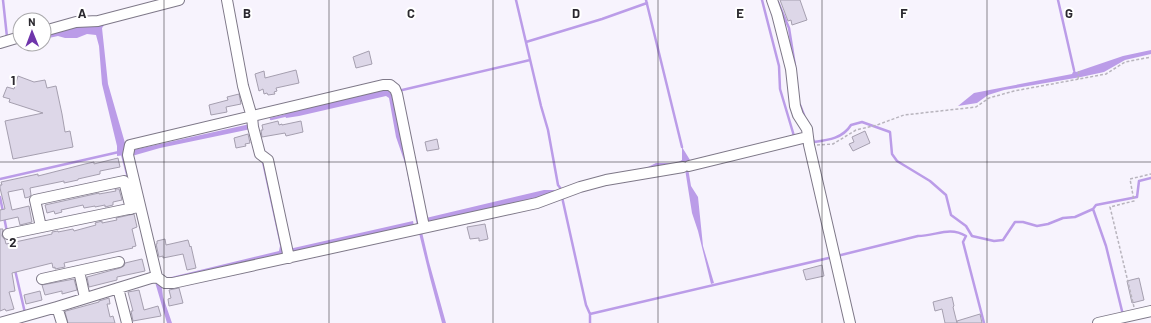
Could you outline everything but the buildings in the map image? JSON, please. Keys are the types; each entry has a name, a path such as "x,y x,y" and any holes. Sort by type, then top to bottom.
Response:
{"street":[{"path":"52,29 76,22 98,21 179,0"},
{"path":"227,0 243,86 260,154 268,160 288,253"},
{"path":"772,0 791,68 795,106 798,115 807,129 808,141 850,323"},
{"path":"135,208 128,153 130,145 253,123 383,85 390,85 396,91 421,228"},
{"path":"0,323 154,278 173,283 288,253 421,228 537,203 580,187 606,180 686,166 808,141"},
{"path":"41,228 35,200 124,181 135,208 154,278"},
{"path":"8,234 135,208"},
{"path":"42,279 119,262"},
{"path":"79,271 85,298"},
{"path":"118,288 127,323"},
{"path":"57,307 62,323"},
{"path":"1098,323 1151,311"}],"path":[{"path":"808,141 833,144 856,130 872,127 904,115 976,108 989,98 1106,74 1125,62 1151,57"},
{"path":"1078,80 1079,70"},
{"path":"1136,314 1110,207 1134,201 1130,179 1151,174"}],"shaded area":[{"path":"105,24 102,28 108,84 125,143 125,155 117,156 117,146 102,84 99,46 96,35 87,34 77,38 65,38 58,36 52,37 52,33 67,28"},
{"path":"1151,50 1151,54 1125,60 1104,72 1004,90 988,95 977,103 958,106 974,93 1072,74 1074,70 1076,72 1123,56"},
{"path":"386,89 391,91 420,225 417,226 406,166 396,137 389,98 386,96 286,118 284,113"},
{"path":"250,124 251,129 160,148 132,156 133,150"},
{"path":"682,147 690,160 702,159 649,170 646,168 656,163 677,163 682,160"},
{"path":"266,162 284,255 171,281 167,278 279,251 280,246 262,163"},
{"path":"688,168 691,186 698,197 703,246 714,283 711,284 692,213 685,169"},
{"path":"544,190 554,190 556,192 536,200 427,224 426,218"},
{"path":"413,221 414,226 290,252 289,249"},
{"path":"422,232 446,323 442,323 430,278 419,233"},
{"path":"155,282 160,284 162,288 163,297 172,323 167,323"}],"waterway":[{"path":"3,0 7,37"},
{"path":"516,0 548,130 558,185 561,189"},
{"path":"646,0 682,147"},
{"path":"762,0 779,66 780,89 794,136 792,136"},
{"path":"1058,0 1074,70"},
{"path":"778,2 789,28 795,66"},
{"path":"526,42 602,19 647,3"},
{"path":"398,91 530,60"},
{"path":"800,105 804,115"},
{"path":"271,119 288,115"},
{"path":"812,137 814,142 830,139 840,136 851,125 862,122 890,132 892,154 897,161 930,181 946,195 951,215 966,226 972,236 994,241 1003,240 1015,222 1023,222 1037,226 1048,224 1063,218 1075,217 1093,209 1106,246 1123,315"},
{"path":"0,179 119,152"},
{"path":"122,154 129,182"},
{"path":"1093,209 1096,205 1137,197 1139,181 1151,178"},
{"path":"0,197 3,212"},
{"path":"562,197 586,305 590,314 590,323"},
{"path":"4,217 7,232"},
{"path":"837,256 918,236 942,232 960,233 966,236 963,242 984,323"},
{"path":"590,314 833,257"},
{"path":"15,270 25,313"}]}
